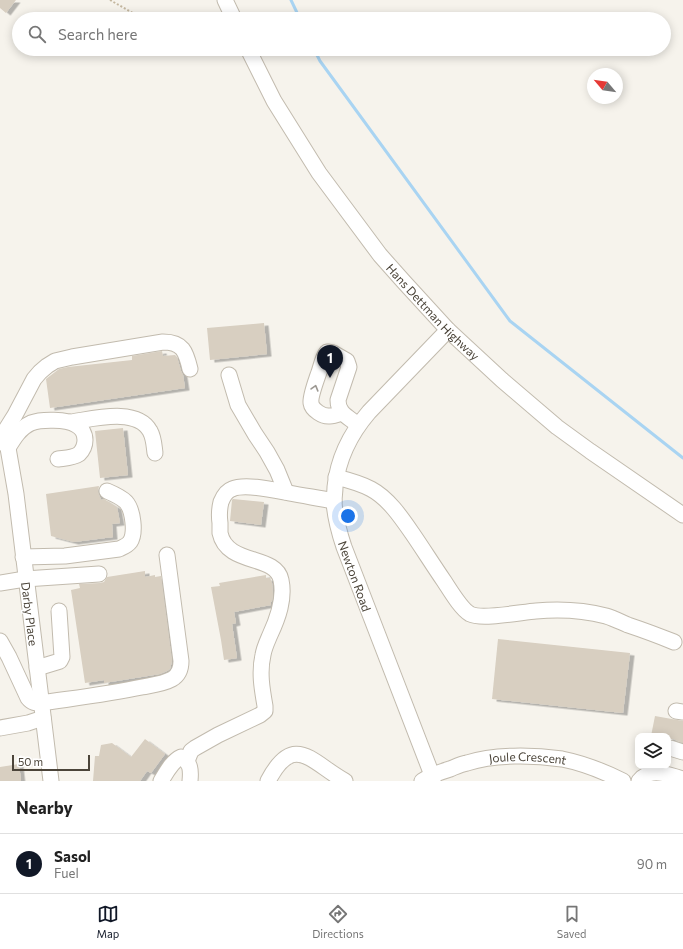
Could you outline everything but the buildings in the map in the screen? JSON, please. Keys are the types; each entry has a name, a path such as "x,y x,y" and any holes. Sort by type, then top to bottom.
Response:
{"street":[{"path":"225,0 231,12"},
{"name":"Hans Dettman Highway","path":"252,56 274,100 319,173 380,255 448,330 557,427 683,515"},
{"name":"Newton Road","path":"429,779 344,547 336,522 334,501 336,477 340,460 358,424 448,330"},
{"name":"Darby Place","path":"50,781 16,494 8,448 3,441 5,431 34,379 54,361 170,342 175,343 183,349 187,355 190,369"},
{"path":"229,375 238,405 277,470 286,492"},
{"path":"342,413 358,424"},
{"path":"8,448 16,435 31,423 43,420 71,422 112,416 128,417 145,424 153,438 155,453"},
{"path":"58,459 74,456 83,450 85,436 77,425 71,422"},
{"path":"336,477 371,489 380,495 391,506 399,515 451,592 467,611 472,614 478,616 567,610 583,612 606,616 674,642"},
{"path":"187,761 194,748 260,715 265,711 261,669 262,655 279,613 282,601 283,591 281,579 276,568 239,555 227,546 223,540 220,533 219,510 223,497 233,488 248,487 334,501"},
{"path":"23,557 66,556 119,549 126,546 130,542 132,534 133,525 131,512 127,504 122,499 107,490"},
{"path":"0,728 28,723 42,710 168,681 178,674 181,669 181,661 166,555"},
{"path":"0,583 25,579 99,574"},
{"path":"37,668 60,662 62,657 59,611"},
{"path":"0,641 28,698 42,710"},
{"path":"268,781 276,766 282,760 291,754 297,754 308,757 345,781"},
{"name":"Joule Crescent","path":"429,779 468,762 513,756 542,757 563,760 588,774 611,775 623,781"},
{"path":"161,781 181,757 187,761 190,768 190,781"},
{"path":"639,781 647,774 652,772 683,779"}],"path":[{"path":"110,0 131,12"}],"waterway":[{"path":"291,0 297,12"},
{"path":"318,56 510,321 683,458"}],"place":[{"name":"Sasol","path":"330,378"}]}
